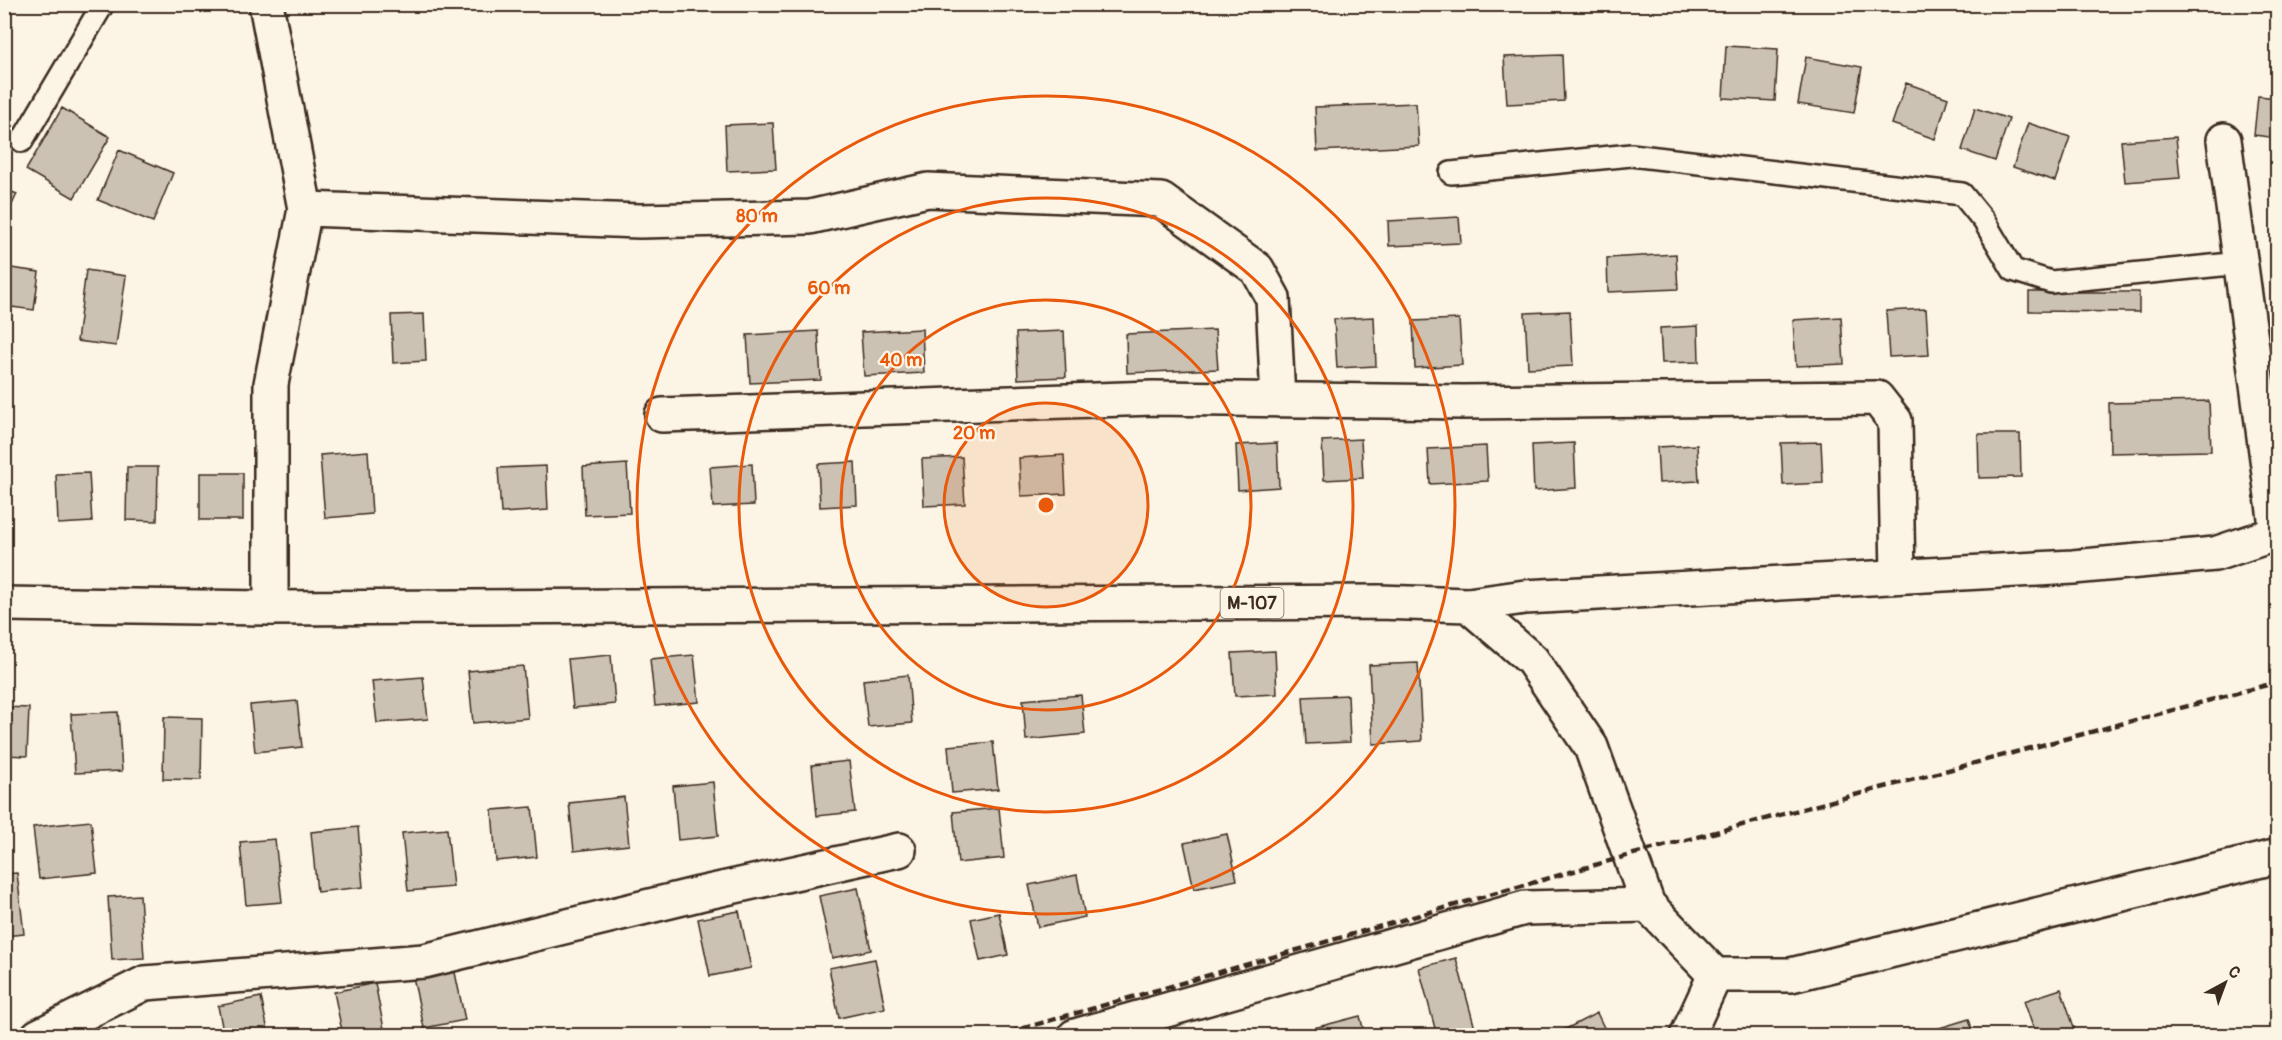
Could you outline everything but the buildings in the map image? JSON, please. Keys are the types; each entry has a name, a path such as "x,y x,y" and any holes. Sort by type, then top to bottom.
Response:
{"street":[{"path":"266,4 305,209 271,384 271,608"},
{"path":"1468,605 1525,597 2073,567 2215,554 2277,533 2224,140"},
{"path":"305,209 640,221 810,217 928,190 1161,200 1257,269 1273,298 1278,400"},
{"path":"662,416 1153,398 1463,402 1877,398 1894,421 1898,576"},
{"name":"М-107","path":"4,604 271,608 1379,602 1468,605"},
{"path":"1468,605 1532,660 1591,747 1648,906 1715,975 1791,975 2277,856"},
{"path":"38,1035 144,983 424,961 699,894 899,850"},
{"path":"1075,1035 1525,908 1648,906"},
{"path":"1687,1035 1715,975"}],"lane":[{"path":"22,141 103,4"},
{"path":"1451,172 1631,154 1962,194 1984,221 2013,270 2051,282 2241,263"}],"railway":[{"path":"996,1036 1630,855 2278,682"}]}
